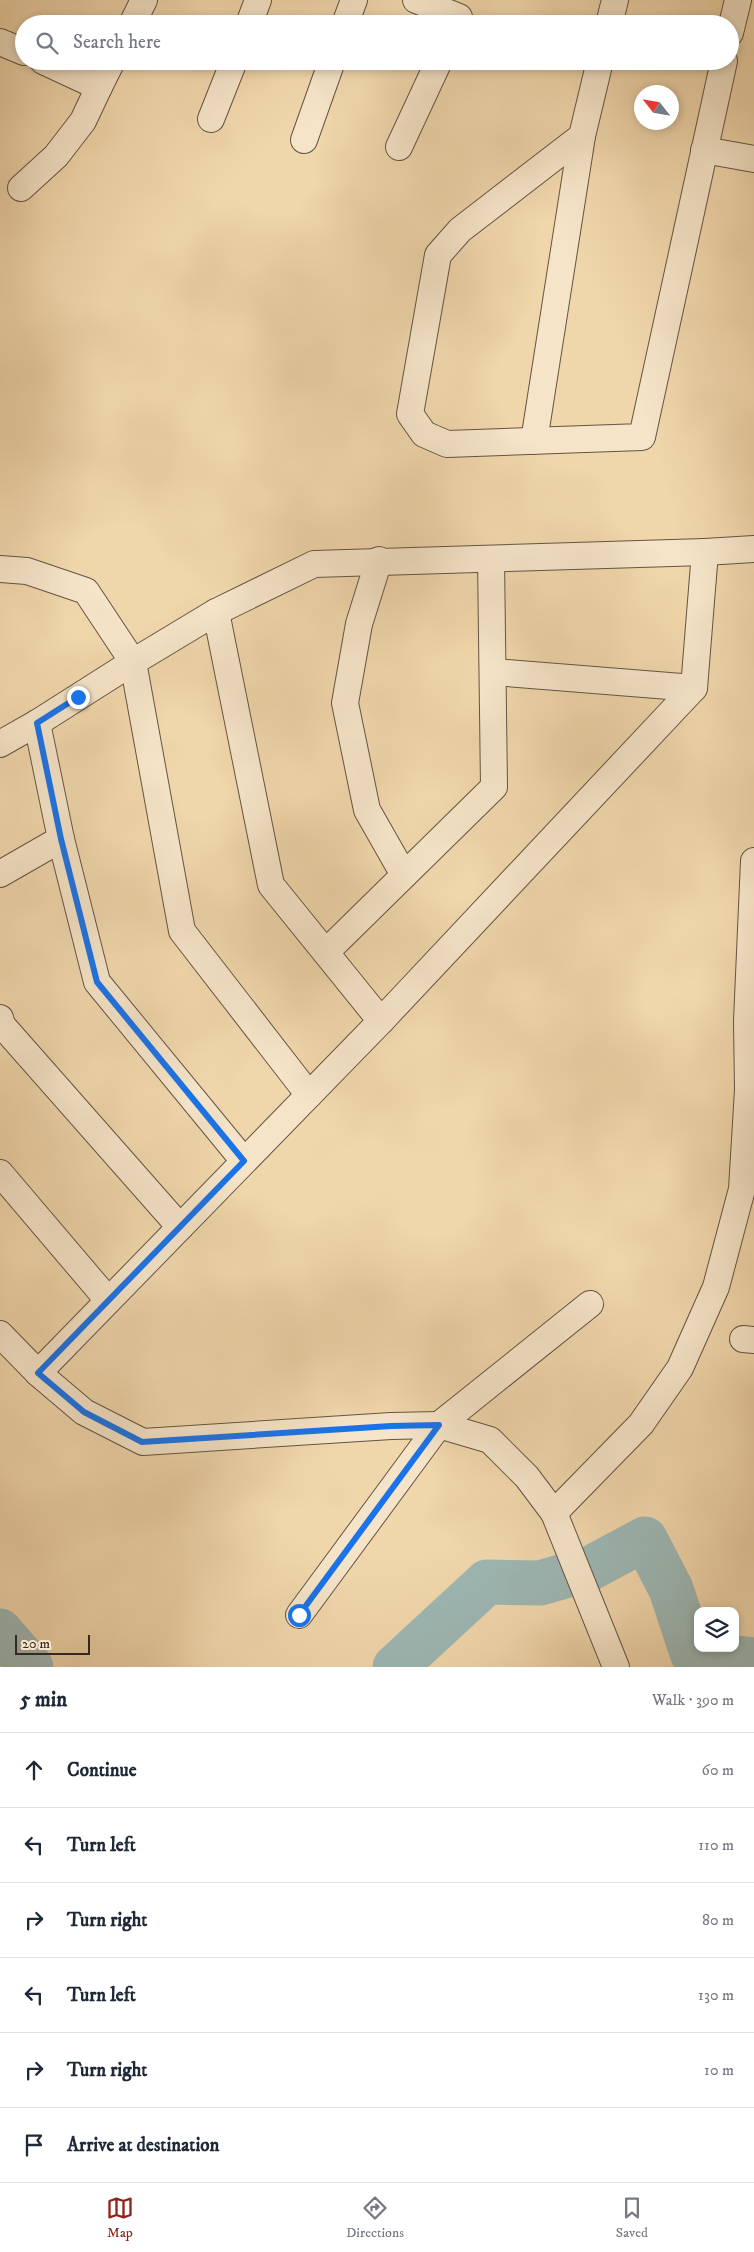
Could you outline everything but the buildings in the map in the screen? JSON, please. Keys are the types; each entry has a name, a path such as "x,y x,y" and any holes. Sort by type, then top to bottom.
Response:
{"street":[{"path":"136,15 144,0"},
{"path":"252,15 258,0"},
{"path":"348,15 354,0"},
{"path":"416,0 461,14"},
{"path":"611,15 615,0"},
{"path":"734,15 738,0"},
{"path":"0,42 15,48"},
{"path":"62,70 99,87"},
{"path":"21,188 56,156 83,121 108,70"},
{"path":"211,119 230,70"},
{"path":"304,140 329,70"},
{"path":"399,147 435,70"},
{"path":"534,441 582,136 598,70"},
{"path":"582,136 460,230 438,255 410,414 424,434 447,444 642,437 722,70"},
{"path":"704,150 754,159"},
{"path":"0,744 216,612 314,564 379,560 491,559 705,552 754,548"},
{"path":"38,1373 381,1021 694,688 705,552"},
{"path":"326,952 494,787 494,672 491,559"},
{"path":"379,560 359,624 345,703 366,810 404,875"},
{"path":"0,569 27,571 86,591 133,662 182,931 309,1095"},
{"path":"216,612 271,885 381,1021"},
{"path":"494,672 694,688"},
{"path":"37,723 61,839 97,982 244,1161"},
{"path":"0,874 61,839"},
{"path":"554,1513 641,1424 680,1368 716,1287 748,1189 747,1021 754,861"},
{"path":"0,1018 2,1025 180,1227"},
{"path":"0,1173 108,1300"},
{"path":"299,1615 439,1425 590,1304"},
{"path":"0,1334 38,1373 84,1412 142,1442 391,1426 439,1425 490,1440 527,1476 554,1513 616,1667"}],"waterway":[{"path":"395,1667 487,1582 540,1583 589,1569 645,1539 671,1589 692,1653 754,1660"},
{"path":"0,1631 31,1667"}],"route":[{"path":"78,697 37,723 61,839 97,982 244,1161 38,1373 84,1412 142,1442 391,1426 439,1425 299,1615"}]}
